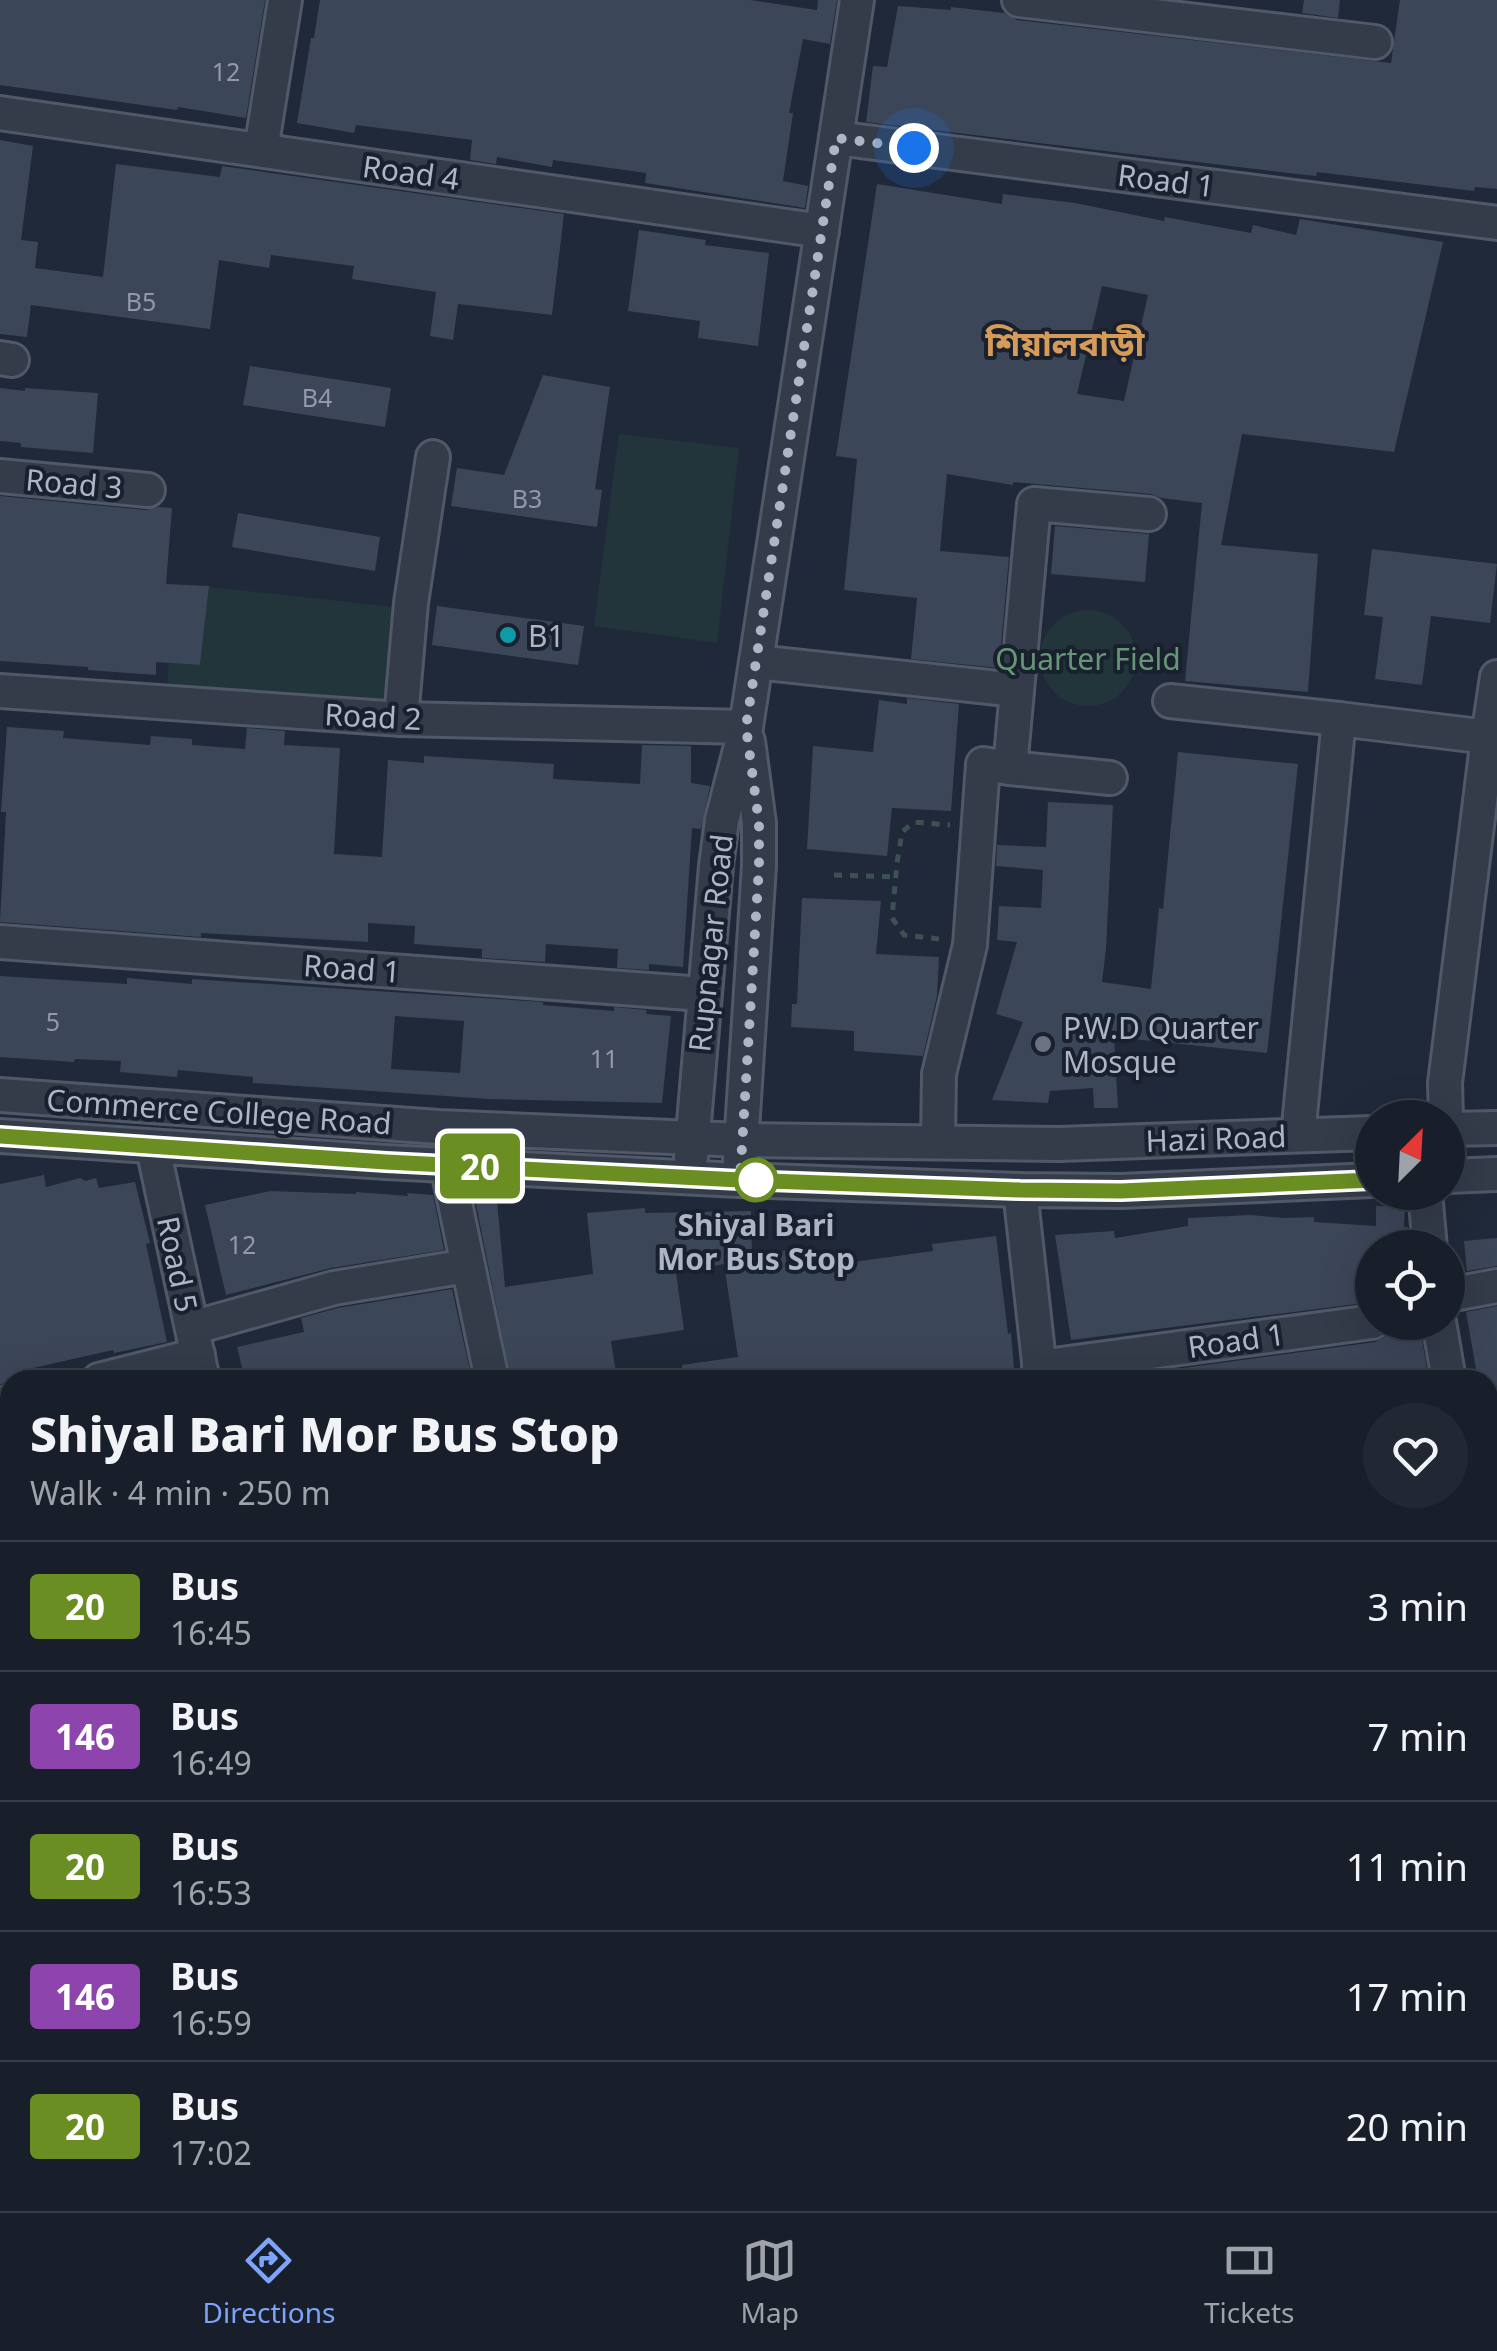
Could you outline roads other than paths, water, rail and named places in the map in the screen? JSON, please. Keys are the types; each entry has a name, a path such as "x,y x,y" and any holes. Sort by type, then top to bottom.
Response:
{"street":[{"path":"260,150 285,0"},
{"name":"Rupnagar Road","path":"690,1177 703,994 722,820 746,727 857,0"},
{"path":"1019,0 1374,42"},
{"name":"Road 4","path":"0,113 822,231"},
{"name":"Road 1","path":"836,138 1497,223"},
{"path":"400,719 411,603 433,457"},
{"name":"Road 3","path":"0,476 148,490"},
{"path":"1010,768 1034,504 1149,514"},
{"path":"756,662 1017,690"},
{"path":"1445,1100 1444,1083 1497,677"},
{"name":"Road 2","path":"0,691 400,719 746,727"},
{"path":"1170,701 1492,738"},
{"path":"1298,1135 1339,719"},
{"path":"740,1180 759,866 759,823 746,727"},
{"path":"938,1142 939,1074 970,944 983,764 1110,778"},
{"name":"Road 1","path":"0,942 703,994"},
{"name":"Commerce College Road","path":"0,1095 438,1127 741,1140"},
{"path":"1465,1129 1497,1128"},
{"name":"Hazi Road","path":"741,1140 1059,1144 1355,1133"},
{"name":"Hazi Road","path":"0,1136 740,1180 1020,1190 1121,1191 1355,1181"},
{"name":"Road 5","path":"153,1148 198,1355"},
{"path":"447,1164 490,1370"},
{"path":"1465,1175 1497,1174"},
{"path":"1020,1190 1040,1370"},
{"path":"139,1370 198,1355 334,1288 467,1266"},
{"path":"1465,1292 1497,1286"},
{"name":"Road 1","path":"1066,1370 1355,1325"},
{"path":"1442,1340 1447,1370"}],"place":[{"name":"B1","path":"508,635"},
{"name":"P.W.D Quarter Mosque","path":"1043,1044"},
{"name":"Shiyal Bari Mor Bus Stop","path":"756,1180"}],"district":[{"name":"শিয়ালবাড়ী","path":"1065,342"}],"park label":[{"name":"Quarter Field","path":"1088,658"}]}
